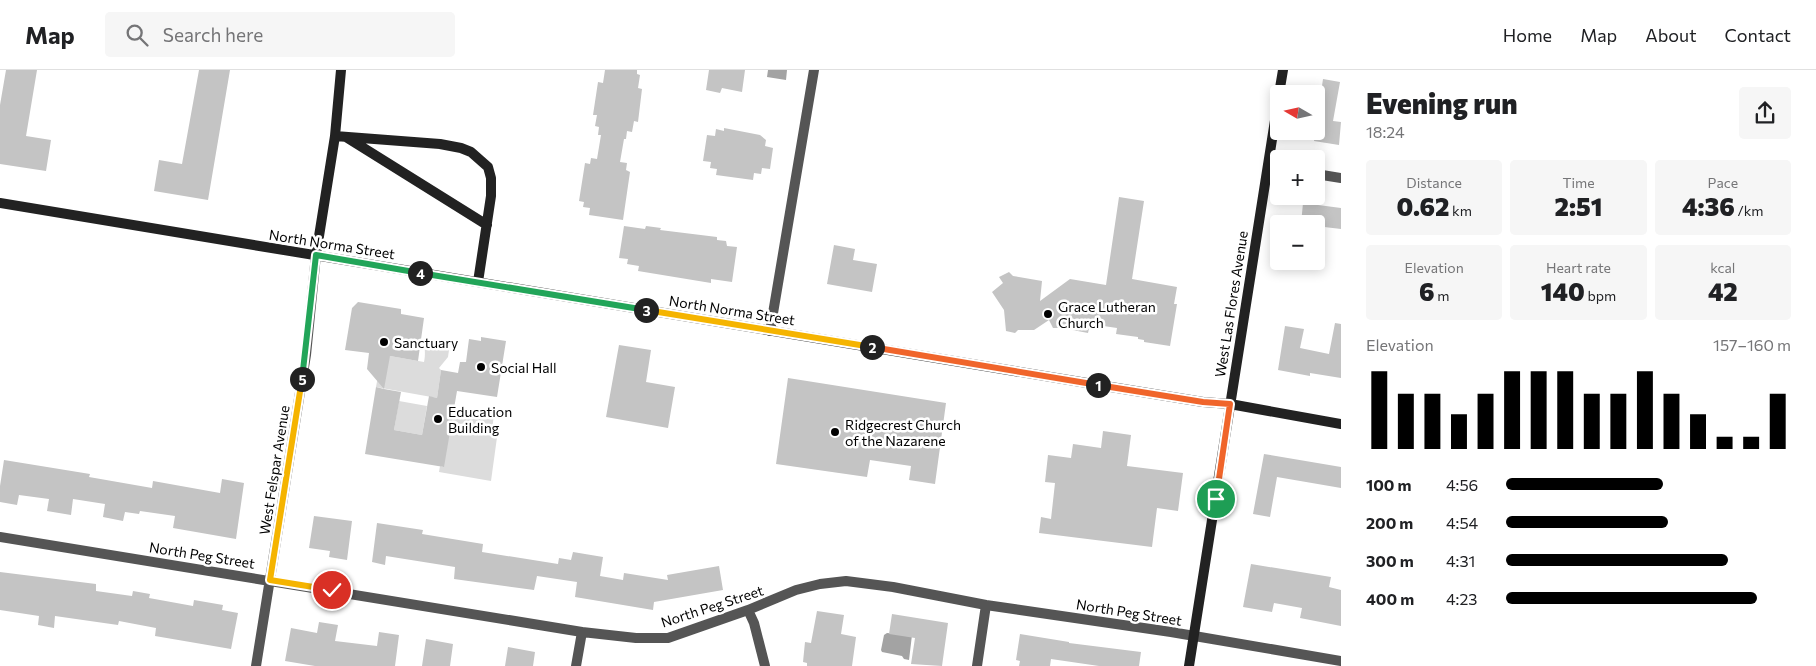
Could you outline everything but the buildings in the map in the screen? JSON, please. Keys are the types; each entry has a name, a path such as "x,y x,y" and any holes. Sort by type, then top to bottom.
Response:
{"main road":[{"name":"West Felspar Avenue","path":"316,255 340,136 341,70"},
{"name":"West Las Flores Avenue","path":"1280,85 1283,70"},
{"path":"340,136 440,144 461,148 471,152 488,167 491,178 491,196 478,282"},
{"path":"340,136 487,225"},
{"name":"West Las Flores Avenue","path":"1189,666 1272,140"},
{"name":"North Norma Street","path":"0,203 1203,402 1230,404 1341,424"}],"street":[{"path":"770,331 814,70"},
{"path":"1325,175 1341,178"},
{"name":"West Felspar Avenue","path":"256,666 306,356 316,255"},
{"name":"North Peg Street","path":"0,537 582,632 636,638 668,638 748,610 796,590 820,584 846,581 893,587 986,605 1194,636 1341,662"},
{"path":"977,666 986,605"},
{"path":"748,610 754,623 765,666"},
{"path":"576,666 582,632"}],"shaded area":[{"path":"768,70 787,70 786,80 767,77"},
{"path":"425,341 445,343 449,350 448,357 439,368 441,370 437,398 376,387 378,376 390,356 424,362"},
{"path":"399,401 427,406 422,435 394,430"},
{"path":"453,408 494,415 492,429 498,430 491,481 439,472 440,466 443,467"},
{"path":"887,633 912,635 909,660 904,659 902,656 882,652 884,635"}],"place":[{"name":"Grace Lutheran Church","path":"1048,314"},
{"name":"Sanctuary","path":"384,342"},
{"name":"Social Hall","path":"481,367"},
{"name":"Education Building","path":"438,419"},
{"name":"Ridgecrest Church of the Nazarene","path":"835,432"}],"route":[{"path":"332,590 270,580 306,356 316,255 1157,395 1230,404 1216,499"}]}
